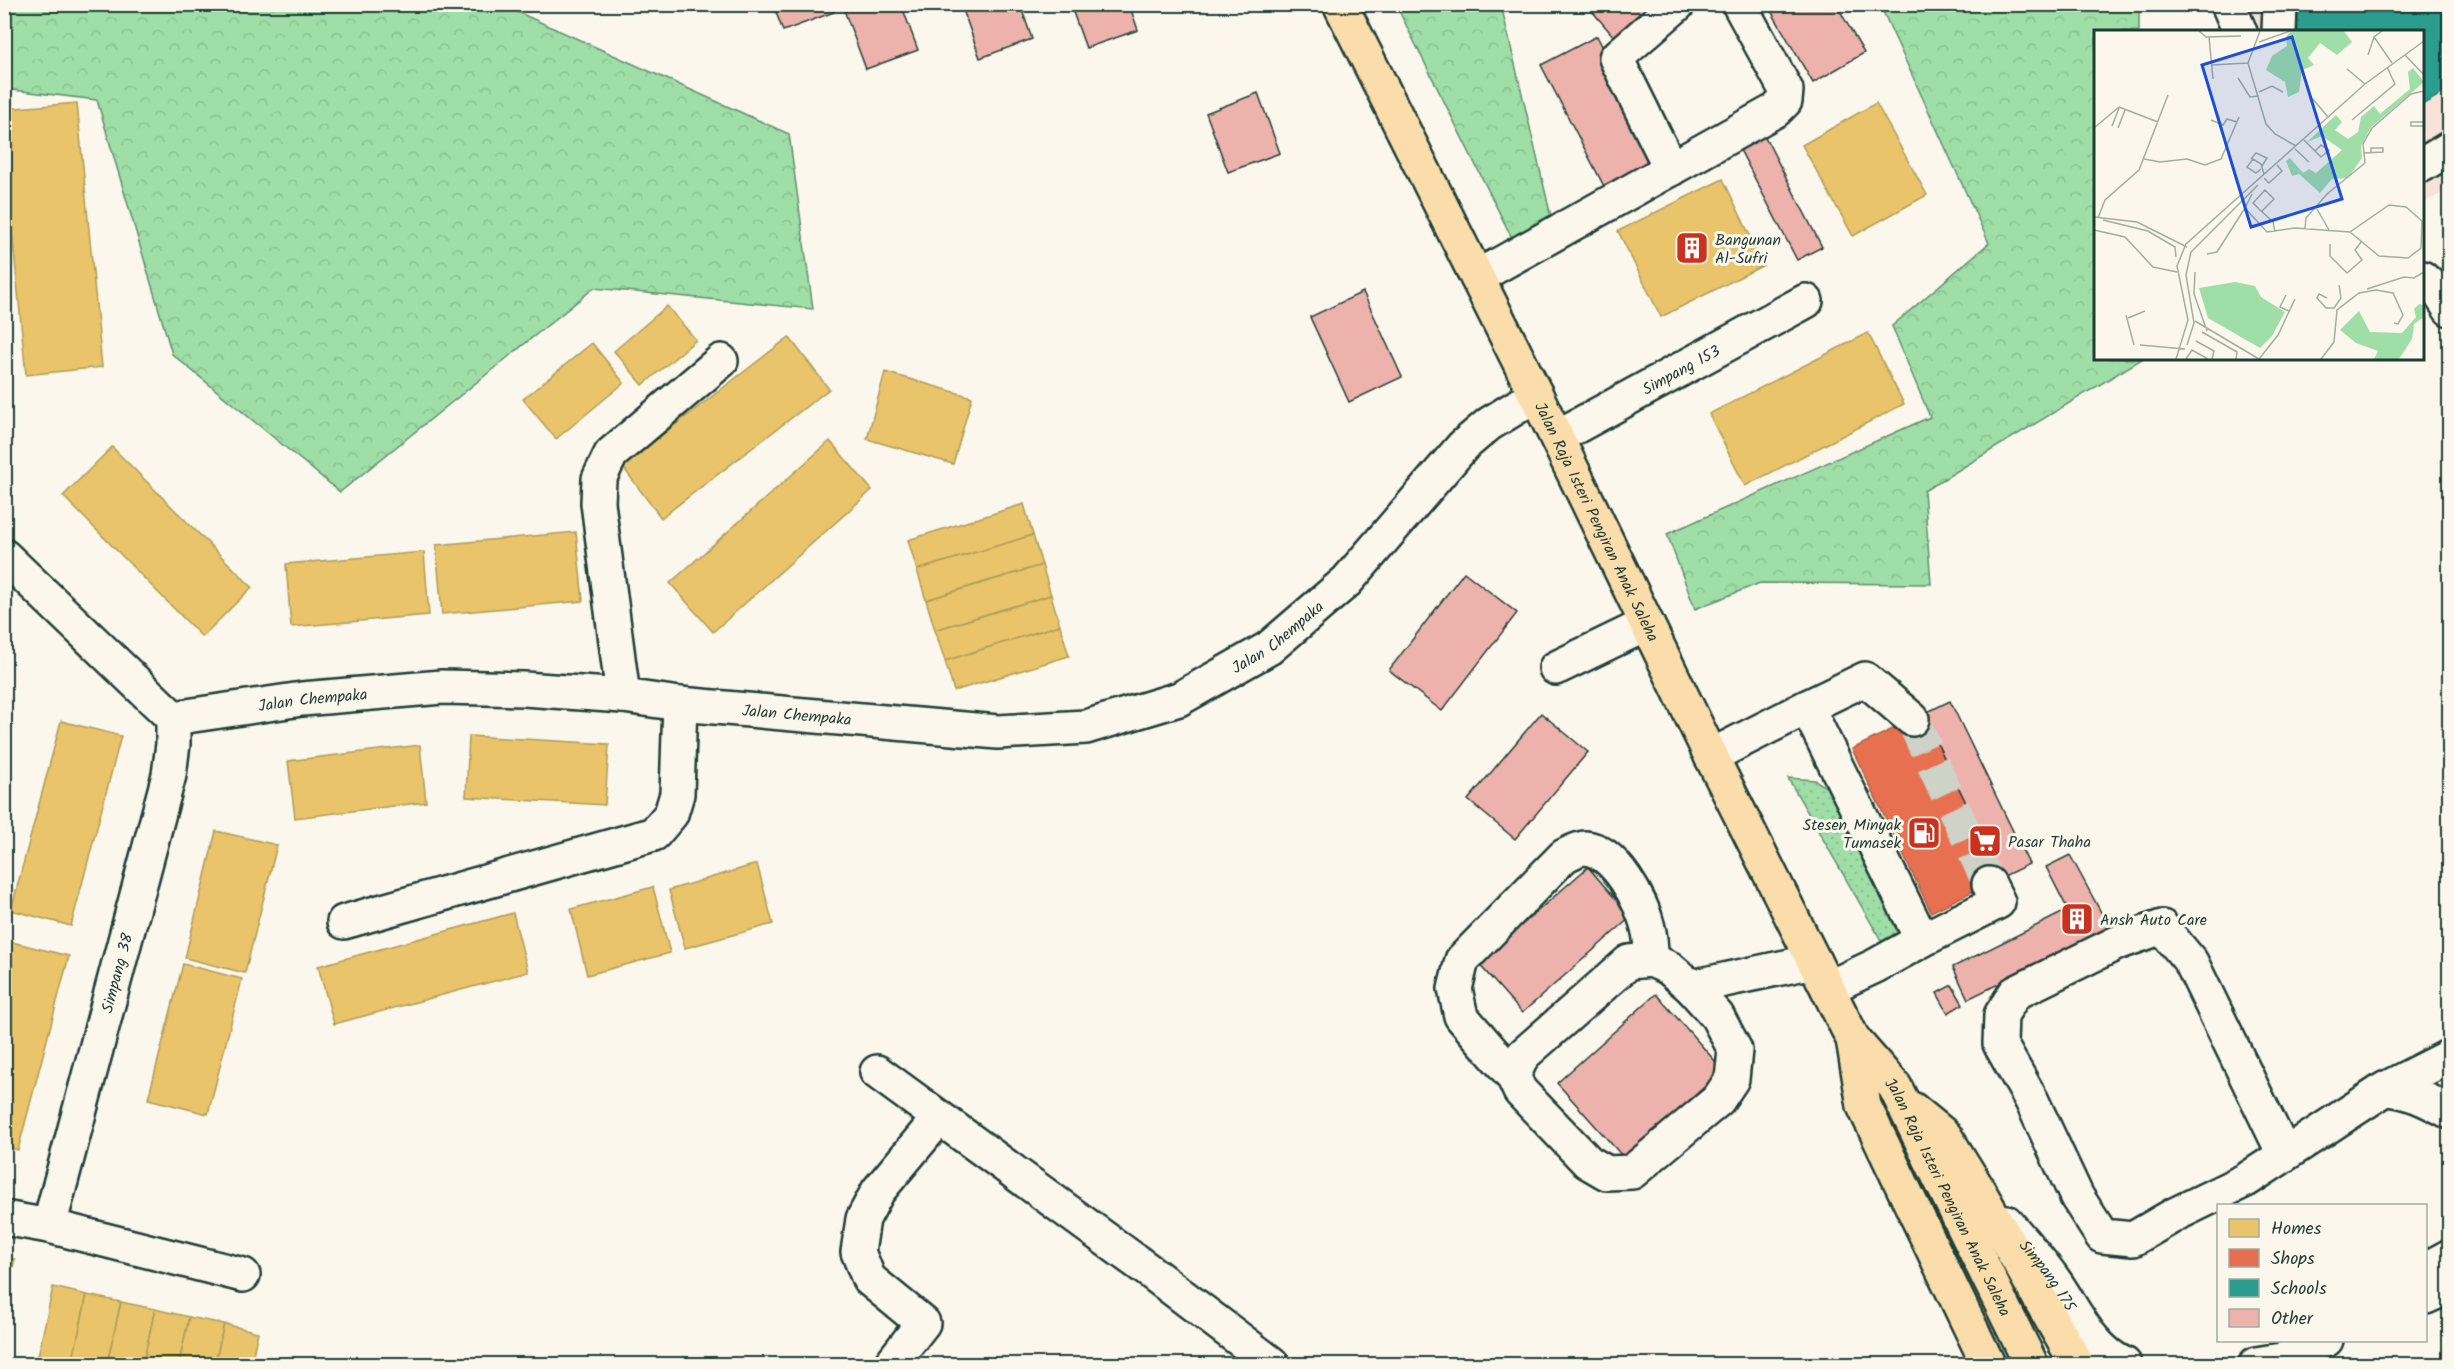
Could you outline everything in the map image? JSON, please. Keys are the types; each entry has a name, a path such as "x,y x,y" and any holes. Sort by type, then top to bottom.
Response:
{"main road":[{"name":"Jalan Raja Isteri Pengiran Anak Saleha","path":"1340,4 1557,437 1711,756 1853,1039 1895,1087 2031,1365"},
{"name":"Jalan Raja Isteri Pengiran Anak Saleha","path":"1853,1039 1864,1106 1988,1365"},
{"path":"1902,1100 1945,1136 1973,1180 2077,1365"}],"street":[{"path":"1671,169 1616,58 1678,4"},
{"path":"1477,277 1776,110 1785,101 1786,90 1739,4"},
{"path":"2228,4 2239,30"},
{"path":"2424,164 2450,148"},
{"path":"2424,280 2440,294 2450,309"},
{"name":"Simpang 153","path":"1557,437 1806,301"},
{"path":"623,696 598,504 599,479 611,454 721,361"},
{"name":"Jalan Chempaka","path":"173,718 302,699 442,687 524,689 623,696 680,704 998,732 1086,727 1179,699 1269,648 1347,581 1463,446 1489,423 1536,395"},
{"path":"4,556 173,718"},
{"path":"1556,668 1647,624"},
{"path":"1711,756 1865,679 1912,719"},
{"path":"344,922 654,834 671,814 677,794 680,704"},
{"path":"1807,707 1922,940"},
{"name":"Simpang 38","path":"49,1226 169,775 173,744 173,718"},
{"path":"1513,1076 1523,1055 1629,962 1652,960 1669,968 1691,987 1717,1016 1735,1050 1732,1079 1718,1100 1632,1172 1607,1173 1588,1162 1520,1091 1513,1076 1461,1016 1455,989 1462,960 1564,856 1584,848 1600,852 1617,868 1637,897 1649,929 1652,960"},
{"path":"1691,987 1821,974 1875,966 1998,902 1989,884"},
{"path":"2284,1154 2191,962 2162,927 2117,943 2015,993 2001,1015 2000,1044 2032,1101 2077,1197 2102,1236 2133,1239 2176,1214 2246,1180 2385,1089 2442,1063"},
{"path":"877,1072 938,1119 1148,1270 1272,1365"},
{"path":"2385,1089 2398,1090 2427,1099 2450,1112"},
{"path":"891,1365 923,1323 869,1279 858,1252 863,1219 878,1191 938,1119"},
{"name":"Simpang 175","path":"1973,1180 2053,1279 2091,1337 2113,1360 2124,1365"},
{"path":"4,1218 49,1226 243,1275"},
{"path":"2427,1268 2450,1256"},
{"path":"2427,1297 2450,1286"},
{"path":"2284,1357 2323,1342"}],"shaded area":[{"path":"2239,5 2449,5 2449,190 2424,202 2424,30 2236,30"}],"green space":[{"path":"5,4 502,5 789,134 813,309 594,288 340,492 172,354 97,100 5,89"},
{"path":"1396,5 1501,5 1554,229 1514,242"},
{"path":"1880,5 2139,5 2139,30 2094,30 2094,360 2140,360 1924,491 1931,584 1760,583 1695,609 1667,534 1930,417 1892,326 1989,243"},
{"path":"1788,778 1815,780 1864,811 1929,937 1894,963"}],"building: Homes":[{"path":"77,103 102,367 26,375 4,148 4,109"},
{"path":"1876,103 1927,195 1853,236 1802,145"},
{"name":"Bangunan Al-Sufri","path":"1723,179 1764,265 1661,317 1618,231"},
{"path":"667,306 696,340 643,385 614,351"},
{"path":"1868,333 1904,404 1745,486 1709,414"},
{"path":"789,337 829,389 661,518 622,466"},
{"path":"592,343 624,383 556,439 523,399"},
{"path":"885,372 972,397 953,464 867,439"},
{"path":"830,441 872,490 713,632 670,583"},
{"path":"112,447 252,587 202,637 63,496"},
{"path":"1024,504 1033,535 917,570 908,540"},
{"path":"576,532 583,601 442,614 436,545"},
{"path":"1033,535 1042,565 926,600 917,570"},
{"path":"424,552 429,615 291,627 286,564"},
{"path":"1042,565 1051,595 935,630 926,600"},
{"path":"1051,595 1060,625 945,661 935,630"},
{"path":"1060,625 1069,656 954,691 945,661"},
{"path":"61,721 121,736 71,926 11,910"},
{"path":"469,736 609,744 605,805 466,797"},
{"path":"420,745 426,802 295,818 288,761"},
{"path":"216,831 277,845 245,973 185,958"},
{"path":"757,864 773,924 685,948 669,890"},
{"path":"653,887 670,953 587,975 571,909"},
{"path":"513,913 528,972 334,1024 318,966"},
{"path":"8,941 69,956 18,1150 4,1146 4,955"},
{"path":"183,964 242,979 208,1114 148,1099"},
{"path":"4,1257 15,1259 4,1300"},
{"path":"53,1287 87,1295 72,1364 38,1356"},
{"path":"87,1295 121,1302 107,1364 72,1364"},
{"path":"121,1302 155,1309 143,1364 107,1364"},
{"path":"155,1309 189,1317 179,1364 143,1364"},
{"path":"189,1317 224,1324 215,1364 179,1364"},
{"path":"224,1324 258,1332 251,1364 215,1364"}],"building: Shops":[{"path":"1923,714 2002,877 1931,912 1852,749"}],"building: Schools":[{"path":"2309,4 2450,4 2450,89 2424,104 2424,30 2298,30 2290,16"}],"building: Other":[{"path":"773,4 832,4 834,12 783,31"},
{"path":"858,4 901,4 918,50 866,69 844,10"},
{"path":"961,4 1020,4 1032,39 980,58"},
{"path":"1070,4 1129,4 1138,30 1086,48"},
{"path":"1586,4 1667,4 1620,44"},
{"path":"1767,4 1836,4 1864,53 1813,83"},
{"path":"1597,36 1661,161 1606,190 1541,65"},
{"path":"1258,93 1280,153 1228,172 1206,113"},
{"path":"1761,129 1822,247 1797,260 1736,142"},
{"path":"1363,292 1402,377 1349,402 1310,317"},
{"path":"1464,572 1517,613 1442,711 1389,670"},
{"path":"1950,701 2029,864 2002,877 1923,714"},
{"path":"1541,713 1588,752 1515,839 1468,800"},
{"name":"Ansh Auto Care","path":"2070,855 2110,929 1968,999 1953,967 2068,910 2046,867"},
{"path":"1588,867 1631,917 1522,1013 1478,963"},
{"path":"1952,985 1963,1004 1948,1013 1937,993"},
{"path":"1656,994 1723,1070 1625,1159 1557,1083"}],"tunnel":[{"path":"1912,719 1989,884"}],"place":[{"name":"Bangunan Al-Sufri","path":"1692,248"},
{"name":"Stesen Minyak Tumasek","path":"1924,833"},
{"name":"Pasar Thaha","path":"1985,841"},
{"name":"Ansh Auto Care","path":"2077,919"}]}
